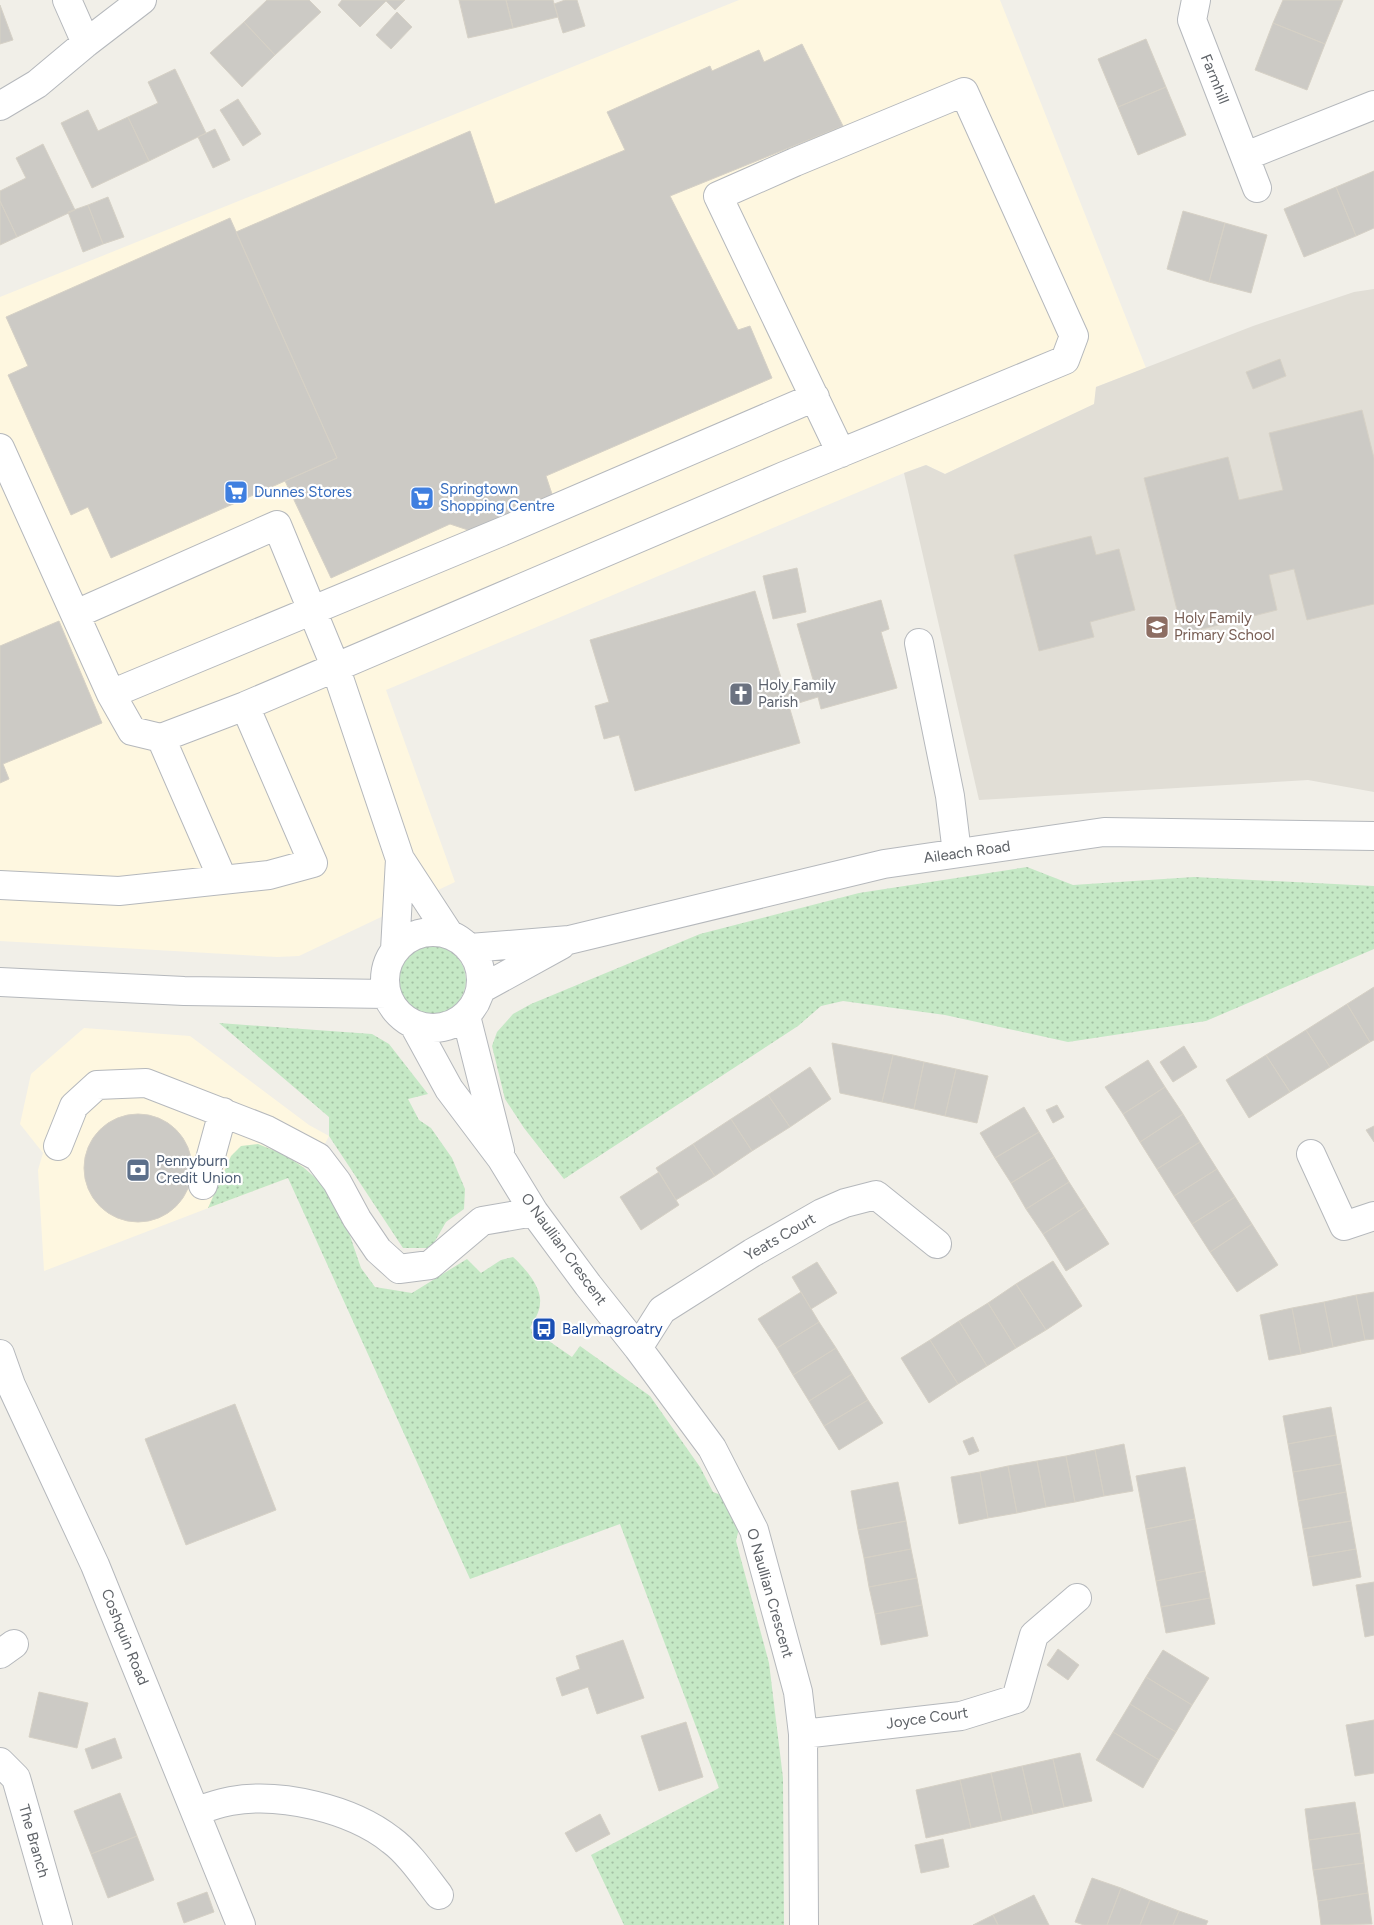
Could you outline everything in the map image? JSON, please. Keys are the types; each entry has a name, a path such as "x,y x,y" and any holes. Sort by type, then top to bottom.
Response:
{"street":[{"path":"67,0 86,43"},
{"path":"0,106 37,84 142,0"},
{"name":"Farmhill","path":"1196,0 1192,20 1257,188"},
{"path":"0,448 111,694 132,731 161,738 245,706 335,666 1065,360 1074,336 964,92 794,162 718,196 841,453"},
{"path":"1246,156 1374,105"},
{"path":"111,694 313,611 815,397"},
{"path":"76,614 277,525 335,666 400,858 480,967 481,989 473,1008 459,1022 442,1028 432,1029 414,1025 402,1018 392,1007 387,994 385,971 395,950 406,940 430,932 460,941"},
{"path":"919,643 950,796 957,853"},
{"path":"0,885 119,891 269,875 313,863 245,706"},
{"path":"161,738 223,880"},
{"name":"Aileach Road","path":"460,941 569,940 884,864 1104,832 1374,836"},
{"path":"395,950 400,858"},
{"name":"Aileach Road","path":"481,989 569,940"},
{"path":"0,982 184,991 387,994"},
{"name":"O Naullian Crescent","path":"466,1016 492,1112 501,1158"},
{"name":"O Naullian Crescent","path":"414,1025 449,1089 501,1158 534,1212 712,1448 754,1530 798,1692 804,1734 804,1925"},
{"path":"58,1146 74,1106 97,1085 146,1083 267,1130 318,1157 337,1182 378,1250 399,1269 430,1265 482,1221 534,1212"},
{"path":"203,1185 223,1112"},
{"path":"1311,1154 1344,1226 1374,1216"},
{"name":"Yeats Court","path":"638,1348 662,1310 752,1253 822,1212 845,1202 876,1195 937,1244"},
{"name":"Coshquin Road","path":"0,1354 11,1385 95,1565 241,1925"},
{"name":"Joyce Court","path":"804,1734 961,1716 1016,1699 1034,1635 1077,1598"},
{"name":"The Branch","path":"0,1762 16,1778 58,1925"},
{"path":"194,1811 232,1801 270,1799 334,1811 363,1822 392,1840 439,1894"}],"shaded area":[{"name":"Springtown Shopping Centre","path":"739,0 1000,0 1146,368 1096,387 1095,404 945,474 926,465 904,473 386,690 455,882 299,956 277,957 0,941 0,297"},
{"name":"Holy Family Primary School","path":"1374,289 1374,792 1308,780 979,800 904,473 926,465 945,474 1094,404 1096,387 1253,326 1354,292"},
{"path":"84,1028 190,1036 309,1125 329,1136 318,1157 287,1178 44,1271 38,1170 43,1153 20,1124 31,1074"}],"green space":[{"path":"1027,867 1073,885 1194,877 1374,886 1374,949 1206,1021 1068,1042 945,1015 843,1001 821,1006 798,1026 564,1179 524,1128 505,1099 492,1046 497,1032 513,1014 531,1004 700,934 859,893"},
{"path":"432,946 445,949 456,956 463,967 466,980 463,993 456,1004 445,1011 432,1014 419,1011 408,1004 401,993 398,980 401,967 408,956 419,949"},
{"path":"219,1023 372,1034 389,1044 428,1094 408,1099 419,1120 431,1128 452,1158 465,1189 464,1209 446,1222 431,1248 403,1248 329,1136 329,1117"},
{"path":"258,1144 283,1154 303,1167 327,1188 347,1227 361,1268 375,1287 412,1293 467,1259 481,1273 501,1260 513,1257 531,1278 540,1297 539,1310 530,1328 572,1357 580,1346 650,1396 700,1467 713,1492 729,1498 739,1528 736,1541 769,1663 783,1778 784,1925 624,1925 591,1855 719,1788 620,1524 470,1579 288,1178 208,1208 231,1156 241,1146"}],"building":[{"path":"267,0 309,0 321,12 275,55 244,22"},
{"path":"342,0 405,0 395,10 386,1 360,27 338,5"},
{"path":"459,0 506,0 513,28 468,38"},
{"path":"506,0 553,0 558,17 513,28"},
{"path":"565,0 577,0 585,26 563,33 554,4"},
{"path":"1283,0 1343,0 1325,44 1273,23"},
{"path":"0,5 13,40 0,44"},
{"path":"397,12 412,27 391,49 376,35"},
{"path":"244,22 275,55 242,87 210,53"},
{"path":"1273,23 1325,44 1307,90 1255,70"},
{"path":"1146,39 1166,87 1118,107 1098,59"},
{"path":"802,44 843,126 670,196 738,330 750,326 772,378 546,476 552,494 507,514 489,526 471,531 450,524 331,578 285,481 337,458 236,232 470,131 495,204 625,150 607,112 710,66 712,71 759,50 764,62"},
{"path":"175,69 206,133 149,161 128,117 158,103 148,82"},
{"path":"1166,87 1186,135 1138,155 1118,107"},
{"path":"238,99 261,134 243,146 220,110"},
{"path":"88,110 98,131 128,117 149,161 92,188 61,123"},
{"path":"215,129 230,160 213,168 198,137"},
{"path":"43,144 75,210 17,237 0,201 0,191 26,178 16,158"},
{"path":"1374,171 1374,228 1356,236 1336,187"},
{"path":"1336,187 1356,236 1304,257 1284,209"},
{"path":"108,197 124,237 103,244 88,205"},
{"path":"0,201 17,237 0,245"},
{"path":"88,205 103,244 83,252 68,212"},
{"path":"1183,211 1225,223 1209,282 1167,269"},
{"path":"230,218 337,458 111,558 88,507 71,515 8,375 28,366 6,317"},
{"path":"1225,223 1267,235 1251,293 1209,282"},
{"path":"1280,359 1286,376 1253,389 1246,372"},
{"path":"1362,410 1374,458 1374,604 1307,620 1294,569 1269,575 1277,610 1183,634 1144,478 1228,457 1239,500 1283,490 1269,433"},
{"path":"1091,536 1096,555 1119,549 1135,610 1090,622 1094,637 1039,651 1014,555"},
{"path":"797,568 806,612 773,619 763,576"},
{"name":"Holy Family Parish","path":"755,591 785,691 814,683 797,624 881,600 889,629 881,632 897,688 821,709 818,697 789,706 800,743 635,791 619,735 604,739 595,706 609,702 590,640"},
{"path":"59,621 102,723 3,764 9,779 0,783 0,646"},
{"path":"1374,987 1374,1040 1370,1042 1347,1004"},
{"path":"1347,1004 1370,1042 1330,1067 1306,1030"},
{"path":"1306,1030 1330,1067 1290,1092 1266,1055"},
{"path":"832,1043 893,1055 882,1102 840,1093"},
{"path":"1184,1046 1197,1067 1173,1082 1160,1062"},
{"path":"893,1055 924,1062 914,1109 882,1102"},
{"path":"1266,1055 1290,1092 1249,1118 1226,1080"},
{"path":"1148,1060 1165,1087 1123,1114 1105,1087"},
{"path":"924,1062 956,1069 945,1116 914,1109"},
{"path":"810,1067 831,1099 790,1127 768,1095"},
{"path":"956,1069 988,1076 977,1123 945,1116"},
{"path":"1165,1087 1183,1114 1140,1142 1123,1114"},
{"path":"768,1095 790,1127 752,1151 731,1119"},
{"path":"1057,1105 1064,1117 1053,1123 1046,1110"},
{"path":"1024,1107 1039,1132 995,1158 980,1133"},
{"name":"Pennyburn Credit Union","path":"138,1114 159,1118 176,1130 188,1147 192,1168 188,1189 176,1206 159,1218 138,1222 117,1218 100,1206 88,1189 84,1168 88,1147 100,1130 117,1118"},
{"path":"1183,1114 1200,1142 1157,1169 1140,1142"},
{"path":"731,1119 752,1151 715,1176 693,1144"},
{"path":"1374,1126 1374,1142 1366,1130"},
{"path":"1039,1132 1054,1157 1011,1183 995,1158"},
{"path":"1200,1142 1217,1169 1174,1196 1157,1169"},
{"path":"693,1144 715,1176 676,1200 656,1168"},
{"path":"1054,1157 1069,1182 1026,1209 1011,1183"},
{"path":"1217,1169 1235,1197 1192,1224 1174,1196"},
{"path":"659,1172 679,1205 641,1230 620,1197"},
{"path":"1069,1182 1085,1207 1043,1234 1026,1209"},
{"path":"1235,1197 1252,1224 1210,1252 1192,1224"},
{"path":"1085,1207 1109,1244 1066,1271 1043,1234"},
{"path":"1252,1224 1278,1265 1237,1292 1210,1252"},
{"path":"1053,1261 1082,1306 1046,1330 1016,1284"},
{"path":"817,1262 837,1293 811,1309 792,1277"},
{"path":"1016,1284 1046,1330 1016,1348 988,1303"},
{"path":"801,1292 819,1322 777,1348 758,1319"},
{"path":"1374,1292 1374,1339 1365,1340 1356,1295"},
{"path":"1356,1295 1365,1340 1333,1347 1324,1302"},
{"path":"1324,1302 1333,1347 1301,1354 1292,1308"},
{"path":"988,1303 1016,1348 987,1366 959,1321"},
{"path":"1292,1308 1301,1354 1269,1360 1260,1315"},
{"path":"959,1321 987,1366 958,1384 930,1340"},
{"path":"819,1322 836,1348 793,1375 777,1348"},
{"path":"930,1340 958,1384 929,1403 901,1358"},
{"path":"836,1348 852,1374 809,1401 793,1375"},
{"path":"852,1374 868,1400 824,1426 809,1401"},
{"path":"868,1400 883,1423 839,1450 824,1426"},
{"path":"235,1404 276,1510 186,1545 145,1439"},
{"path":"1331,1407 1336,1435 1288,1444 1283,1416"},
{"path":"1336,1435 1341,1464 1293,1472 1288,1444"},
{"path":"973,1437 979,1451 969,1455 963,1441"},
{"path":"1124,1444 1133,1491 1104,1496 1095,1450"},
{"path":"1095,1450 1104,1496 1075,1502 1066,1456"},
{"path":"1066,1456 1075,1502 1046,1507 1037,1461"},
{"path":"1037,1461 1046,1507 1017,1513 1008,1466"},
{"path":"1341,1464 1346,1492 1298,1501 1293,1472"},
{"path":"1008,1466 1017,1513 988,1518 980,1472"},
{"path":"1185,1467 1195,1519 1146,1529 1136,1476"},
{"path":"980,1472 988,1518 959,1524 951,1477"},
{"path":"898,1482 906,1521 858,1530 851,1491"},
{"path":"1346,1492 1351,1521 1303,1529 1298,1501"},
{"path":"1195,1519 1205,1571 1156,1581 1146,1529"},
{"path":"906,1521 911,1549 864,1558 858,1530"},
{"path":"1351,1521 1356,1549 1308,1557 1303,1529"},
{"path":"911,1549 917,1578 869,1587 864,1558"},
{"path":"1356,1549 1361,1577 1313,1586 1308,1557"},
{"path":"1205,1571 1210,1598 1161,1607 1156,1581"},
{"path":"917,1578 922,1605 875,1614 869,1587"},
{"path":"1374,1582 1374,1635 1365,1637 1356,1585"},
{"path":"1210,1598 1215,1624 1166,1633 1161,1607"},
{"path":"922,1605 928,1636 881,1645 875,1614"},
{"path":"623,1640 644,1698 597,1714 588,1687 562,1696 556,1678 580,1669 576,1656"},
{"path":"1058,1649 1079,1665 1068,1680 1047,1665"},
{"path":"1163,1650 1209,1678 1192,1705 1146,1677"},
{"path":"1146,1677 1192,1705 1176,1732 1130,1704"},
{"path":"39,1692 88,1703 77,1748 29,1737"},
{"path":"1130,1704 1176,1732 1159,1760 1113,1732"},
{"path":"1374,1720 1374,1773 1355,1776 1346,1725"},
{"path":"686,1722 703,1777 659,1791 641,1736"},
{"path":"1113,1732 1159,1760 1143,1788 1096,1760"},
{"path":"115,1738 122,1758 92,1769 85,1749"},
{"path":"1080,1753 1092,1801 1064,1807 1053,1759"},
{"path":"1053,1759 1064,1807 1033,1814 1022,1766"},
{"path":"1022,1766 1033,1814 1002,1821 991,1773"},
{"path":"991,1773 1002,1821 971,1828 960,1780"},
{"path":"960,1780 971,1828 926,1838 916,1790"},
{"path":"120,1793 137,1836 91,1854 74,1811"},
{"path":"1355,1802 1360,1833 1309,1840 1305,1809"},
{"path":"600,1814 610,1834 576,1852 565,1833"},
{"path":"1360,1833 1364,1863 1313,1870 1309,1840"},
{"path":"137,1836 154,1880 108,1898 91,1854"},
{"path":"943,1839 949,1867 921,1873 915,1845"},
{"path":"1364,1863 1368,1893 1318,1901 1313,1870"},
{"path":"1092,1878 1121,1888 1107,1925 1084,1925 1075,1922"},
{"path":"1121,1888 1150,1900 1140,1925 1107,1925"},
{"path":"207,1892 214,1912 184,1923 177,1903"},
{"path":"1368,1893 1372,1924 1321,1925 1318,1901"},
{"path":"1034,1895 1049,1925 998,1925 993,1915"},
{"path":"1150,1900 1179,1911 1173,1925 1140,1925"},
{"path":"1179,1911 1208,1921 1206,1925 1173,1925"},
{"path":"993,1915 998,1925 973,1925"}],"place":[{"name":"Dunnes Stores","path":"236,492"},
{"name":"Springtown Shopping Centre","path":"422,498"},
{"name":"Holy Family Primary School","path":"1157,627"},
{"name":"Holy Family Parish","path":"741,694"},
{"name":"Pennyburn Credit Union","path":"138,1170"},
{"name":"Ballymagroatry","path":"544,1329"}]}
